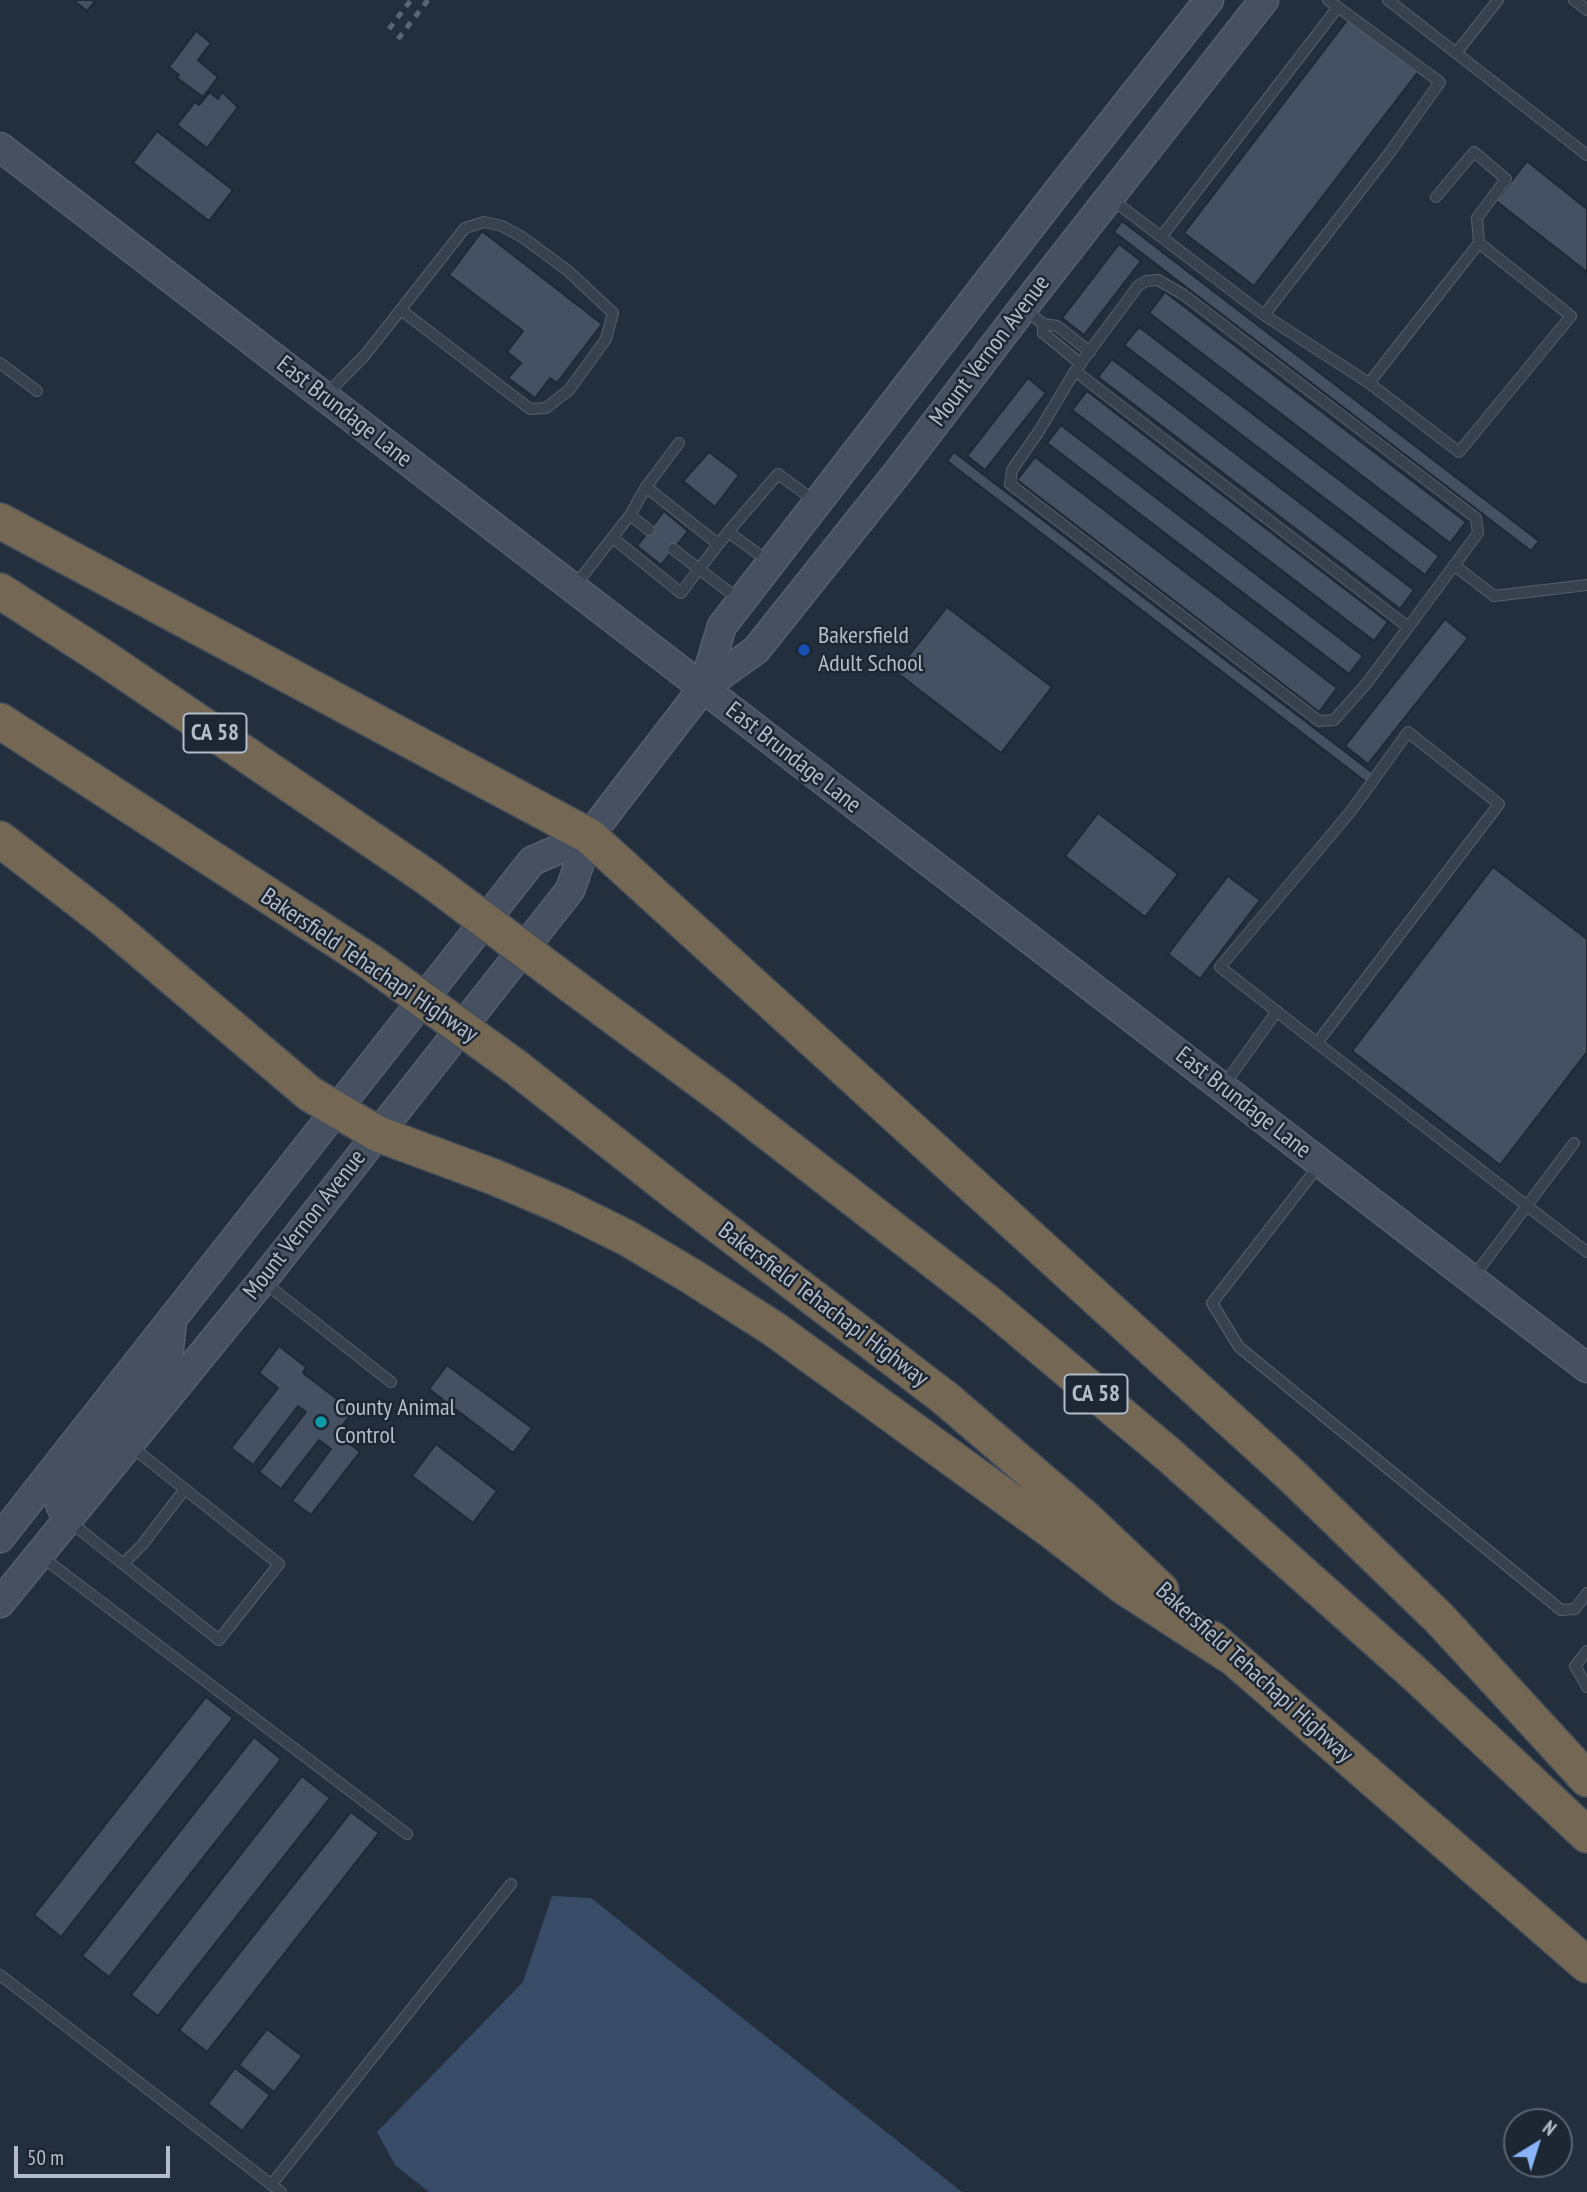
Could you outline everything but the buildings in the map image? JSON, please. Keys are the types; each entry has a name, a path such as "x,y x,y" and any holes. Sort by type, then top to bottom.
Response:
{"highway":[{"path":"0,522 589,836 1308,1490 1440,1619 1587,1779"},
{"name":"CA 58","path":"0,591 104,658 428,878 724,1098 1020,1329 1199,1481 1415,1674 1587,1835"},
{"name":"Bakersfield Tehachapi Highway","path":"0,722 372,963 516,1068 945,1398 1086,1519 1229,1655 1587,1965"},
{"path":"0,839 106,921 310,1094 378,1133 562,1206 627,1238 691,1276 774,1329 1052,1531 1123,1586 1229,1655"}],"main road":[{"name":"Mount Vernon Avenue","path":"703,688 722,626 1209,0"},
{"name":"Mount Vernon Avenue","path":"0,1603 262,1281 570,890 589,836 703,688 757,650 898,472 1033,316 1110,197 1264,0"},
{"path":"1143,83 1177,110"},
{"name":"East Brundage Lane","path":"0,147 1587,1368"},
{"name":"Mount Vernon Avenue","path":"0,1538 532,861 589,836"},
{"path":"67,1519 60,1504 64,1490 168,1359 172,1320"}],"lane":[{"path":"1264,315 1391,151 1440,82 1328,0"},
{"path":"1388,0 1587,155"},
{"path":"1456,53 1498,0"},
{"path":"1574,0 1587,10"},
{"path":"1162,236 1338,7"},
{"path":"1369,383 1479,243 1477,218 1506,179 1474,152 1436,197"},
{"path":"1110,197 1264,315 1369,383 1459,452 1571,316 1479,243"},
{"path":"325,397 365,355 465,228 484,222 502,226 522,237 567,270 613,313 606,339 569,390 546,408 530,409 401,310"},
{"path":"1158,280 1184,295 1476,518 1478,533 1367,682 1334,720 1319,721 1010,484 1012,470 1078,367 1138,286 1146,281 1158,280"},
{"path":"1033,316 1057,326 1090,352"},
{"path":"1033,316 1043,333 1078,367 1408,627"},
{"path":"0,363 37,391"},
{"path":"573,588 630,515 646,487 679,443"},
{"path":"613,538 681,593 728,532 778,474 818,503"},
{"path":"646,487 719,544"},
{"path":"630,515 649,530"},
{"path":"728,532 771,563"},
{"path":"673,549 741,601"},
{"path":"1454,565 1494,596 1587,585"},
{"path":"1317,1043 1499,804 1408,732 1351,811 1220,967 1317,1043 1527,1206 1587,1251"},
{"path":"1223,1088 1277,1011"},
{"path":"1472,1280 1574,1143"},
{"path":"1320,1163 1212,1303 1240,1347 1561,1610 1574,1609 1587,1594"},
{"path":"262,1281 391,1382"},
{"path":"67,1519 219,1640 279,1564 129,1444"},
{"path":"123,1564 142,1545 185,1489"},
{"path":"39,1554 407,1834"},
{"path":"1587,1651 1575,1666 1587,1687"},
{"path":"271,2185 511,1884"},
{"path":"0,1975 281,2192"}],"water":[{"path":"552,1896 591,1898 962,2192 429,2192 395,2165 377,2132 523,1982"}],"railway":[{"path":"389,29 411,0"},
{"path":"398,39 428,0"}],"place":[{"name":"Bakersfield Adult School","path":"804,650"},
{"name":"County Animal Control","path":"321,1422"}]}
